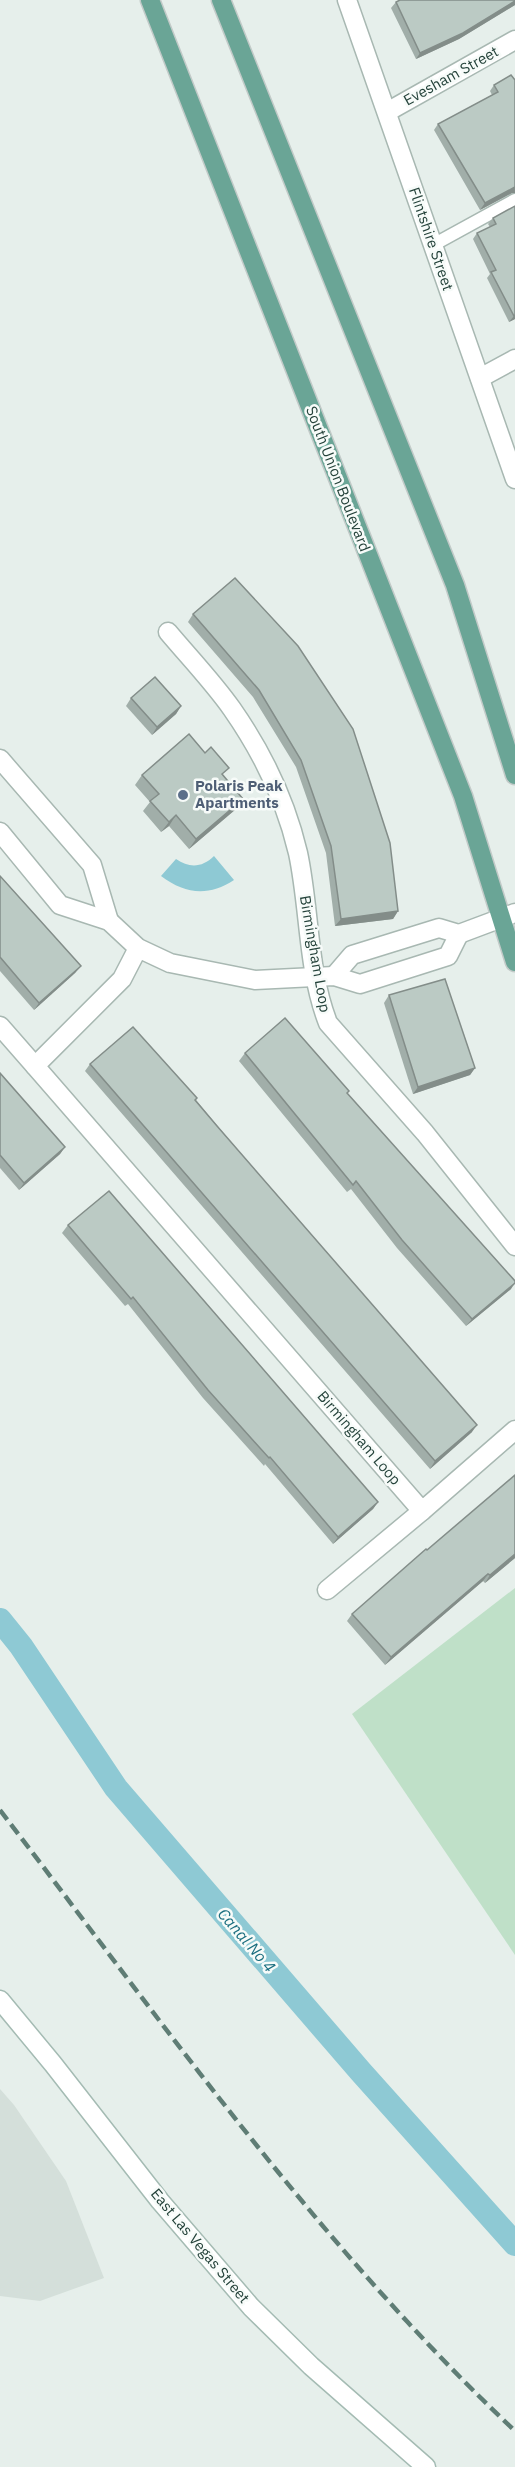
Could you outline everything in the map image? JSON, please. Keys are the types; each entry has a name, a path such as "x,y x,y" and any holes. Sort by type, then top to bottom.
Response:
{"main road":[{"name":"South Union Boulevard","path":"150,0 463,796 508,915 515,962"},
{"path":"221,0 455,585 515,775"}],"street":[{"name":"Flintshire Street","path":"347,0 515,479"},
{"name":"Evesham Street","path":"387,112 514,44"},
{"path":"480,378 515,359"},
{"name":"Birmingham Loop","path":"168,632 231,708 258,750 284,806 298,854 325,977 328,1023 426,1133 515,1246"},
{"path":"0,759 92,865 109,921"},
{"path":"0,832 60,905 109,921 138,948 170,963 255,980 325,977 360,984 448,956 459,934"},
{"path":"325,977 352,955 439,928 459,934 508,915"},
{"path":"35,1066 122,979 138,948"},
{"name":"Birmingham Loop","path":"0,1026 422,1511"},
{"path":"327,1590 515,1431"},
{"name":"East Las Vegas Street","path":"0,2000 160,2201 251,2307 311,2366 426,2467"}],"lane":[{"path":"433,245 515,200"}],"shaded area":[{"path":"0,2089 14,2105 66,2181 104,2278 40,2301 0,2296"}],"green space":[{"path":"515,1588 515,1955 352,1714"}],"water":[{"path":"214,856 234,880 215,889 197,891 179,887 161,876 176,859 186,864 200,865"}],"building":[{"path":"400,0 515,1 463,33 420,53 396,2"},
{"path":"511,75 515,80 515,187 485,203 438,124 498,92 494,85"},
{"path":"515,206 514,316 491,272 496,270 477,233 496,224 493,218"},
{"path":"235,578 298,646 353,729 390,843 398,911 341,919 331,846 301,760 259,690 193,614"},
{"path":"155,677 181,706 157,727 131,698"},
{"name":"Polaris Peak Apartments","path":"189,734 205,753 211,747 229,768 222,774 243,799 196,839 176,815 169,822 150,801 159,794 142,775"},
{"path":"0,876 81,966 39,1003 0,957"},
{"path":"445,979 475,1068 418,1087 389,995"},
{"path":"285,1018 349,1091 347,1093 515,1281 472,1319 402,1240 356,1181 353,1185 245,1053"},
{"path":"133,1027 197,1098 195,1100 217,1126 477,1425 435,1461 90,1064"},
{"path":"0,1073 65,1147 24,1183 0,1155"},
{"path":"109,1191 378,1502 338,1537 270,1457 208,1390 133,1297 131,1299 68,1225"},
{"path":"515,1475 515,1554 490,1575 488,1574 391,1657 352,1614"}],"waterway":[{"name":"Canal No 4","path":"0,1620 21,1646 116,1788 361,2072 515,2244"}],"railway":[{"path":"0,1810 183,2051 309,2209 443,2360 515,2431"}],"place":[{"name":"Polaris Peak Apartments","path":"183,795"}]}
